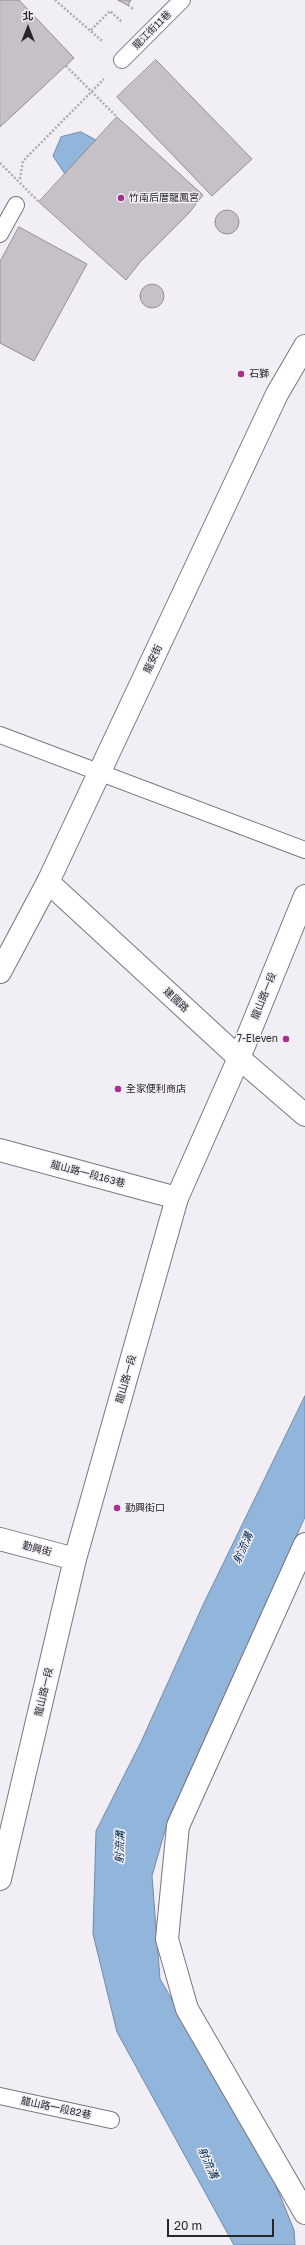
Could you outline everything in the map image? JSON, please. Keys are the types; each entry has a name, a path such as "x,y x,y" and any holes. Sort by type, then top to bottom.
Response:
{"street":[{"name":"龍安街","path":"0,972 48,882 277,394 305,346"},
{"name":"建國路","path":"48,882 238,1058 305,1115"},
{"name":"龍山路一段","path":"0,1879 75,1559 177,1198 238,1058 305,896"},
{"name":"龍山路一段163巷","path":"0,1150 177,1198"},
{"name":"勤興街","path":"0,1539 75,1559"},
{"path":"305,1544 178,1826 167,1939 188,2009 305,2212"}],"lane":[{"name":"龍江街11巷","path":"122,60 182,0"},
{"path":"0,234 16,205"},
{"path":"0,735 305,850"},
{"name":"龍山路一段82巷","path":"0,2096 111,2120"}],"path":[{"path":"16,205 23,161 122,60 91,30 55,0"},
{"path":"91,30 110,11"},
{"path":"66,66 117,117"},
{"path":"0,163 39,202"}],"water":[{"path":"81,132 96,140 65,174 53,156 61,137"},
{"name":"射流溝","path":"305,1396 305,1517 168,1820 152,1876 160,1979 264,2156 294,2230 295,2245 234,2245 117,2032 93,1934 96,1831 141,1742 203,1605"}],"building":[{"path":"0,0 19,0 74,58 0,127"},
{"path":"118,0 131,0 128,5"},
{"path":"156,60 252,159 212,196 117,97"},
{"name":"竹南后厝龍鳳宮","path":"117,117 203,195 189,213 141,261 126,280 39,202"},
{"path":"227,210 232,211 238,217 238,227 232,233 227,234 222,233 216,227 215,222 216,217 222,211"},
{"path":"19,227 87,264 34,361 0,343 0,262"},
{"path":"152,284 157,285 163,291 163,301 157,307 152,308 147,307 141,301 140,296 141,291 147,285"}],"place":[{"name":"竹南后厝龍鳳宮","path":"121,198"},
{"name":"石獅","path":"241,374"},
{"name":"7-Eleven","path":"286,1039"},
{"name":"全家便利商店","path":"118,1089"},
{"name":"勤興街口","path":"117,1508"}]}
